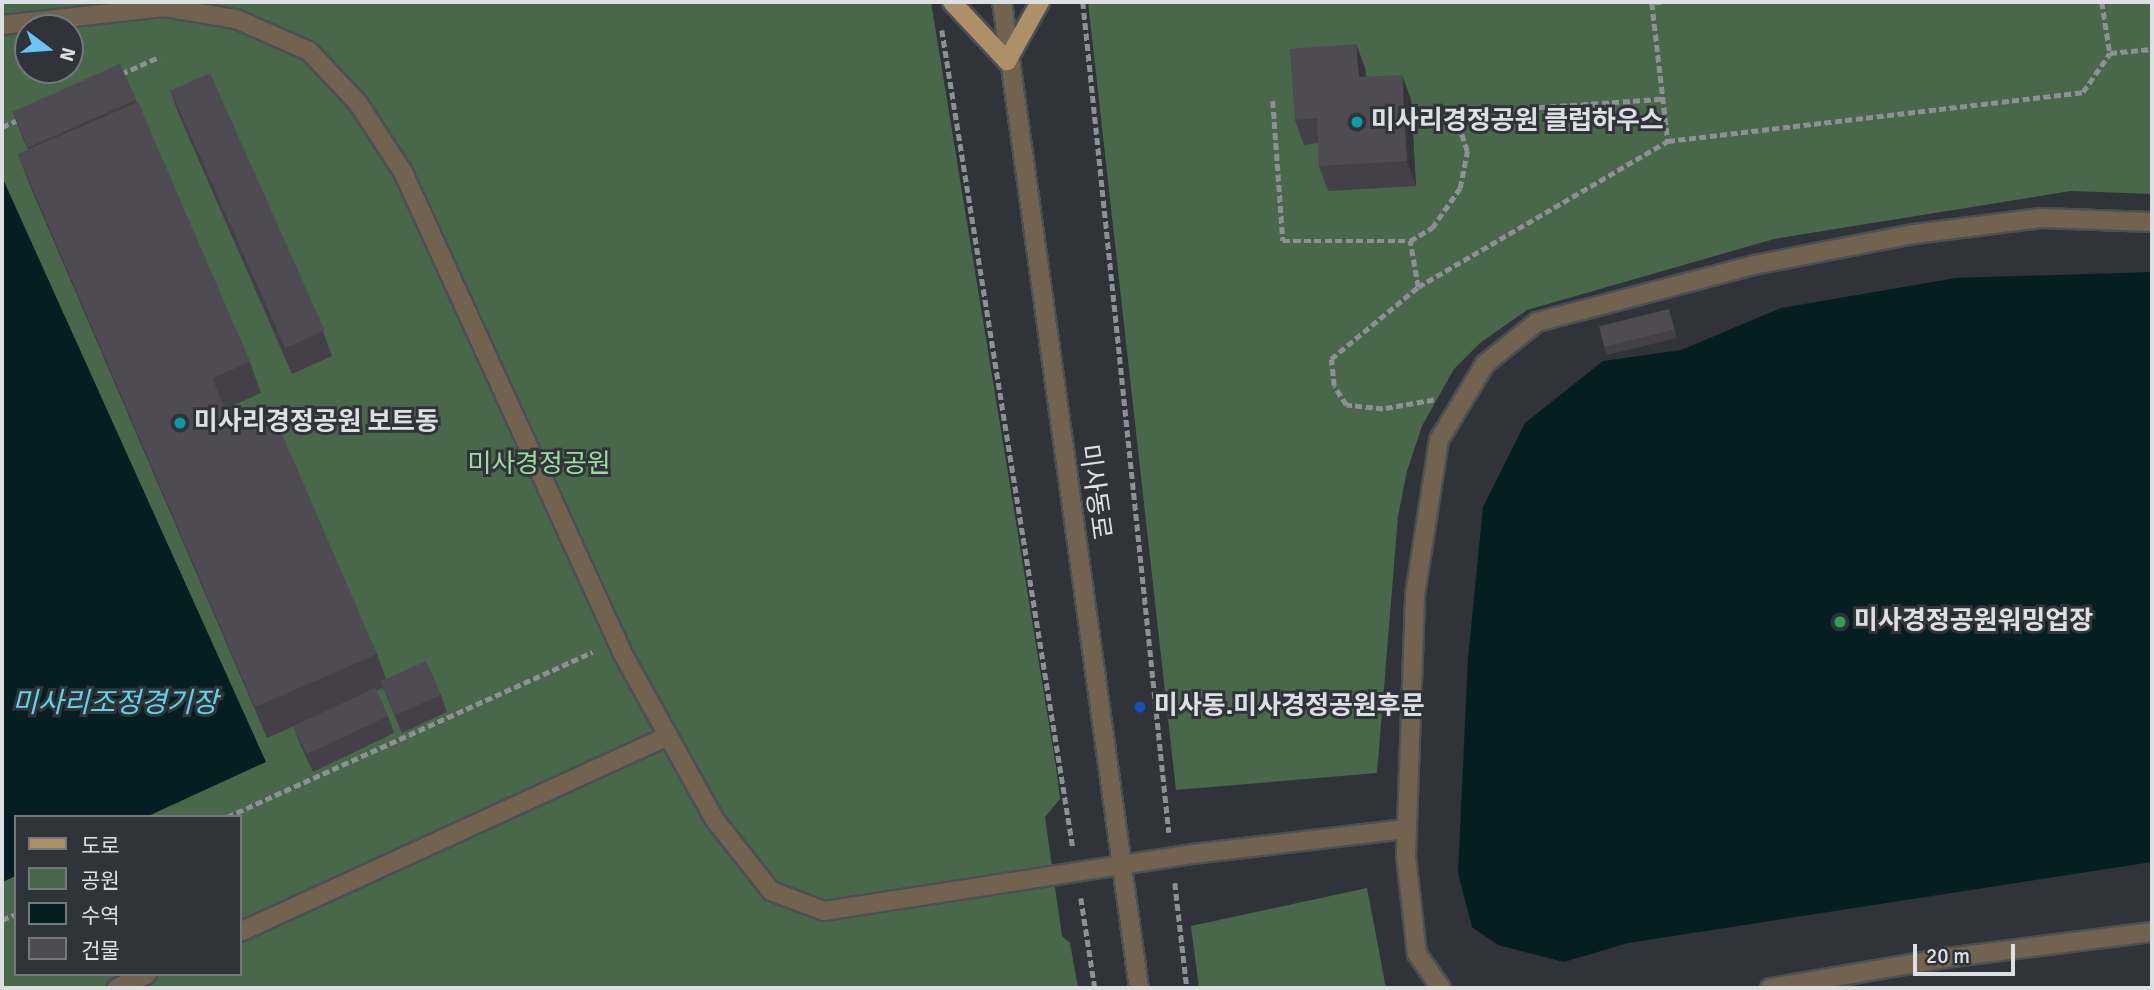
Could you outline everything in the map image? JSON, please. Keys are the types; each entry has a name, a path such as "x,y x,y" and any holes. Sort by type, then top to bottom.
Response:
{"main road":[{"path":"953,2 1007,61 1040,2"}],"street":[{"name":"미사동로","path":"1002,2 1007,61 1119,866 1139,988"},
{"path":"2,25 164,7 236,19 309,51 358,103 403,172 618,643 715,820 771,891 824,911 1172,858 1407,828"},
{"path":"1441,988 1417,954 1407,828 1415,595 1438,440 1485,364 1536,322 1754,265 1914,234 2041,218 2152,222"},
{"path":"242,931 668,736"},
{"path":"1770,988 1946,958 2152,932"},
{"path":"117,988 143,976"}],"path":[{"path":"1083,2 1081,13 1187,988"},
{"path":"1662,2 1652,3 1668,141"},
{"path":"1466,394 1383,409 1346,405 1334,386 1331,359 1418,287 1668,141 2083,92 2110,53 2102,2"},
{"path":"940,15 1095,988"},
{"path":"2110,53 2152,49"},
{"path":"110,79 159,57"},
{"path":"1273,101 1283,241 1410,241 1432,228 1460,188 1466,151 1455,113 1663,99"},
{"path":"2,127 26,116"},
{"path":"1410,241 1418,287"},
{"path":"231,815 601,648"}],"green space":[{"name":"미사경정공원","path":"2,2 931,2 1056,767 1060,799 1045,817 1062,936 1070,943 1078,988 2,988"},
{"path":"1088,2 2152,2 2152,194 2071,191 1774,239 1527,310 1480,343 1454,369 1422,426 1407,471 1398,516 1377,773 1176,790"},
{"path":"1367,888 1386,988 1199,988 1191,926"}],"water":[{"name":"미사리조정경기장","path":"2,177 266,762 150,815 14,815 14,877 2,882"},
{"path":"2152,272 2152,862 1628,943 1564,962 1498,945 1472,927 1458,873 1468,658 1483,507 1525,423 1603,361 1681,350 1781,308 1956,278"}],"building":[{"name":"미사리경정공원 클럽하우스","path":"1356,44 1359,77 1402,75 1407,161 1319,166 1317,118 1295,120 1290,49"},
{"path":"120,64 136,100 28,148 12,112 75,84 84,84 84,80"},
{"path":"210,73 325,331 285,348 171,90"},
{"name":"미사리경정공원 보트동","path":"138,102 250,362 212,378 231,423 270,406 377,654 255,707 18,154"},
{"path":"1669,309 1674,329 1604,347 1599,326"},
{"path":"426,661 441,695 395,715 380,681"},
{"path":"375,688 388,716 307,754 293,726"}],"place":[{"name":"미사리경정공원 클럽하우스","path":"1357,122"},
{"name":"미사리경정공원 보트동","path":"180,423"},
{"name":"미사경정공원워밍업장","path":"1840,622"},
{"name":"미사동.미사경정공원후문","path":"1140,707"}]}
